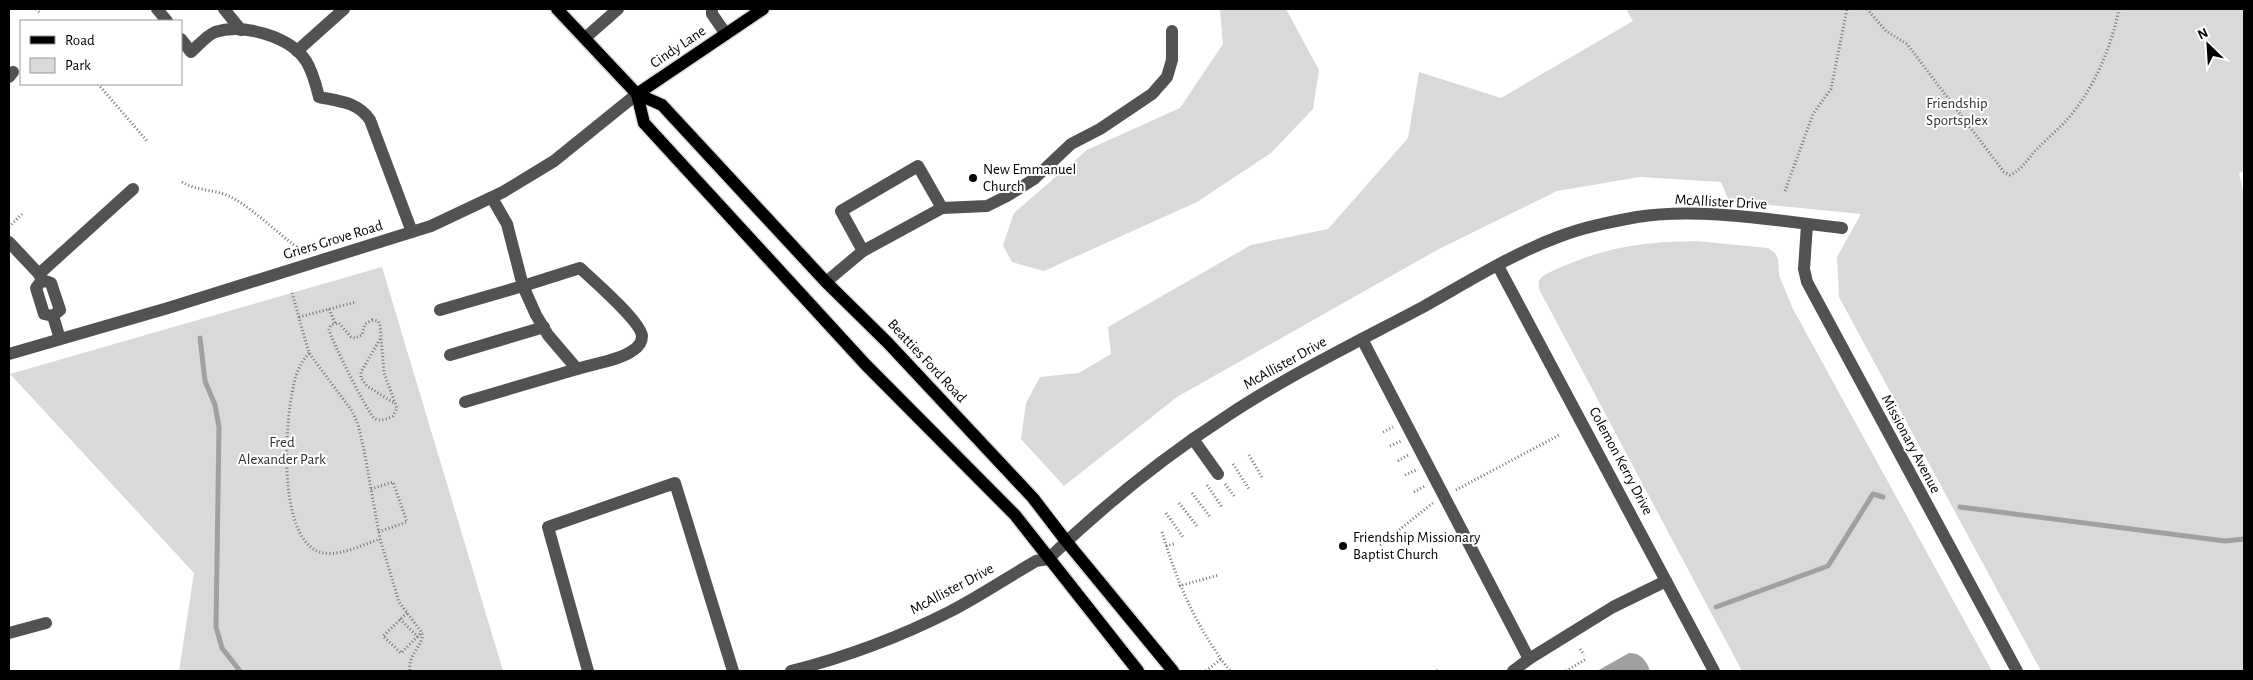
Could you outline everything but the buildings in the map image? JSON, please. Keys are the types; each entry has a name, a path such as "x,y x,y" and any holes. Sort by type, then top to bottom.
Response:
{"main road":[{"name":"Beatties Ford Road","path":"557,9 637,94 662,105 826,282 888,342 1033,498 1173,671"},
{"name":"Cindy Lane","path":"637,94 763,9"},
{"name":"Beatties Ford Road","path":"637,94 644,122 866,365 1015,515 1138,671"}],"street":[{"path":"157,9 166,20"},
{"path":"224,9 241,30"},
{"path":"297,51 344,9"},
{"path":"585,38 618,9"},
{"path":"712,9 712,14 726,34"},
{"path":"182,40 192,52 213,33 229,29 257,31 276,38 297,51 305,59 312,71 319,97 351,104 364,112 370,120 412,232"},
{"path":"826,282 863,251 942,208 987,206 1007,196 1034,179 1071,144 1100,129 1152,94 1167,77 1172,60 1172,31"},
{"name":"Griers Grove Road","path":"9,354 412,232 456,216 492,198 554,160 637,94"},
{"path":"863,251 841,211 918,166 942,208"},
{"path":"40,277 133,190"},
{"path":"492,198 507,224 523,286 536,315 577,369"},
{"name":"McAllister Drive","path":"791,671 845,656 925,624 1036,561 1048,559 1104,506 1193,439 1273,387 1498,266 1564,235 1591,226 1640,217 1700,214 1842,228"},
{"name":"Missionary Avenue","path":"1807,224 1804,269 1807,282 2017,671"},
{"path":"9,242 40,277 51,283 60,310 54,316 60,339"},
{"name":"Colemon Kerry Drive","path":"1498,266 1714,671"},
{"path":"440,310 580,268 640,330 642,337 639,345 631,352 465,402"},
{"path":"450,355 544,327"},
{"path":"1362,339 1529,659"},
{"path":"1193,439 1218,474"},
{"path":"588,671 548,527 675,483 733,671"},
{"path":"1512,671 1613,607 1666,581"},
{"path":"9,633 46,623"}],"path":[{"path":"36,9 41,14"},
{"path":"1785,191 1813,114 1831,89 1847,9"},
{"path":"1867,9 1886,31 1907,44 2004,172 2010,176 2024,166 2077,106 2105,56 2115,30 2120,9"},
{"path":"99,85 147,141"},
{"path":"182,182 188,186 217,191 232,198 294,245"},
{"path":"9,227 22,214"},
{"path":"292,293 310,353 352,411 358,424 378,532 399,602 422,632 421,640 410,661 410,671"},
{"path":"299,317 356,302"},
{"path":"329,310 335,323 344,326 351,337 355,338 362,334 368,321 378,321 380,324 384,373 397,408 393,416 380,420 372,415 330,336 329,329 335,323"},
{"path":"380,339 361,372 361,378 367,386 395,403"},
{"path":"310,353 304,359 296,376 287,431 287,474 296,523 305,541 310,546 325,553 342,552 380,539"},
{"path":"1380,545 1437,500 1561,434"},
{"path":"1249,455 1263,479"},
{"path":"1233,464 1248,488"},
{"path":"371,489 393,482 406,522"},
{"path":"1206,483 1222,507"},
{"path":"1192,493 1210,517"},
{"path":"1179,503 1197,526"},
{"path":"1166,514 1183,537"},
{"path":"378,532 406,522 411,524"},
{"path":"1162,532 1179,586 1198,624 1228,671"},
{"path":"1166,546 1174,544"},
{"path":"1179,586 1219,575"},
{"path":"407,613 384,636 400,654 422,632"},
{"path":"400,620 421,640"},
{"path":"408,646 414,652"},
{"path":"1566,671 1585,657 1580,649"},
{"path":"1206,671 1221,659"}],"green space":[{"path":"1220,9 1286,9 1319,70 1313,109 1271,153 1197,202 1044,271 1012,262 1003,245 1014,213 1087,150 1180,108 1223,44"},
{"name":"Friendship Sportsplex","path":"1626,9 2244,9 2244,171 2239,173 2244,193 2244,671 2041,671 1839,297 1837,257 1861,214 1729,201 1721,182 1640,177 1557,191 1437,250 1177,397 1064,486 1021,439 1026,403 1040,377 1079,373 1111,354 1108,327 1251,245 1328,229 1408,138 1419,72 1501,98 1633,21"},
{"path":"1696,241 1768,248 1775,253 1778,259 1779,275 1793,309 1992,671 1742,671 1540,291 1539,285 1541,278 1548,273 1567,264 1603,252 1638,245"},
{"name":"Fred Alexander Park","path":"382,267 503,671 179,671 194,573 10,374"}],"shaded area":[{"path":"1629,653 1636,654 1642,658 1650,671 1597,671"}],"waterway":[{"path":"200,338 205,381 215,405 219,427 216,627 222,648 240,671"},
{"path":"1716,607 1828,566 1873,494 1883,497"},
{"path":"1960,507 2225,541 2244,539"}],"place":[{"name":"New Emmanuel Church","path":"973,178"},
{"name":"Friendship Missionary Baptist Church","path":"1343,546"}]}
